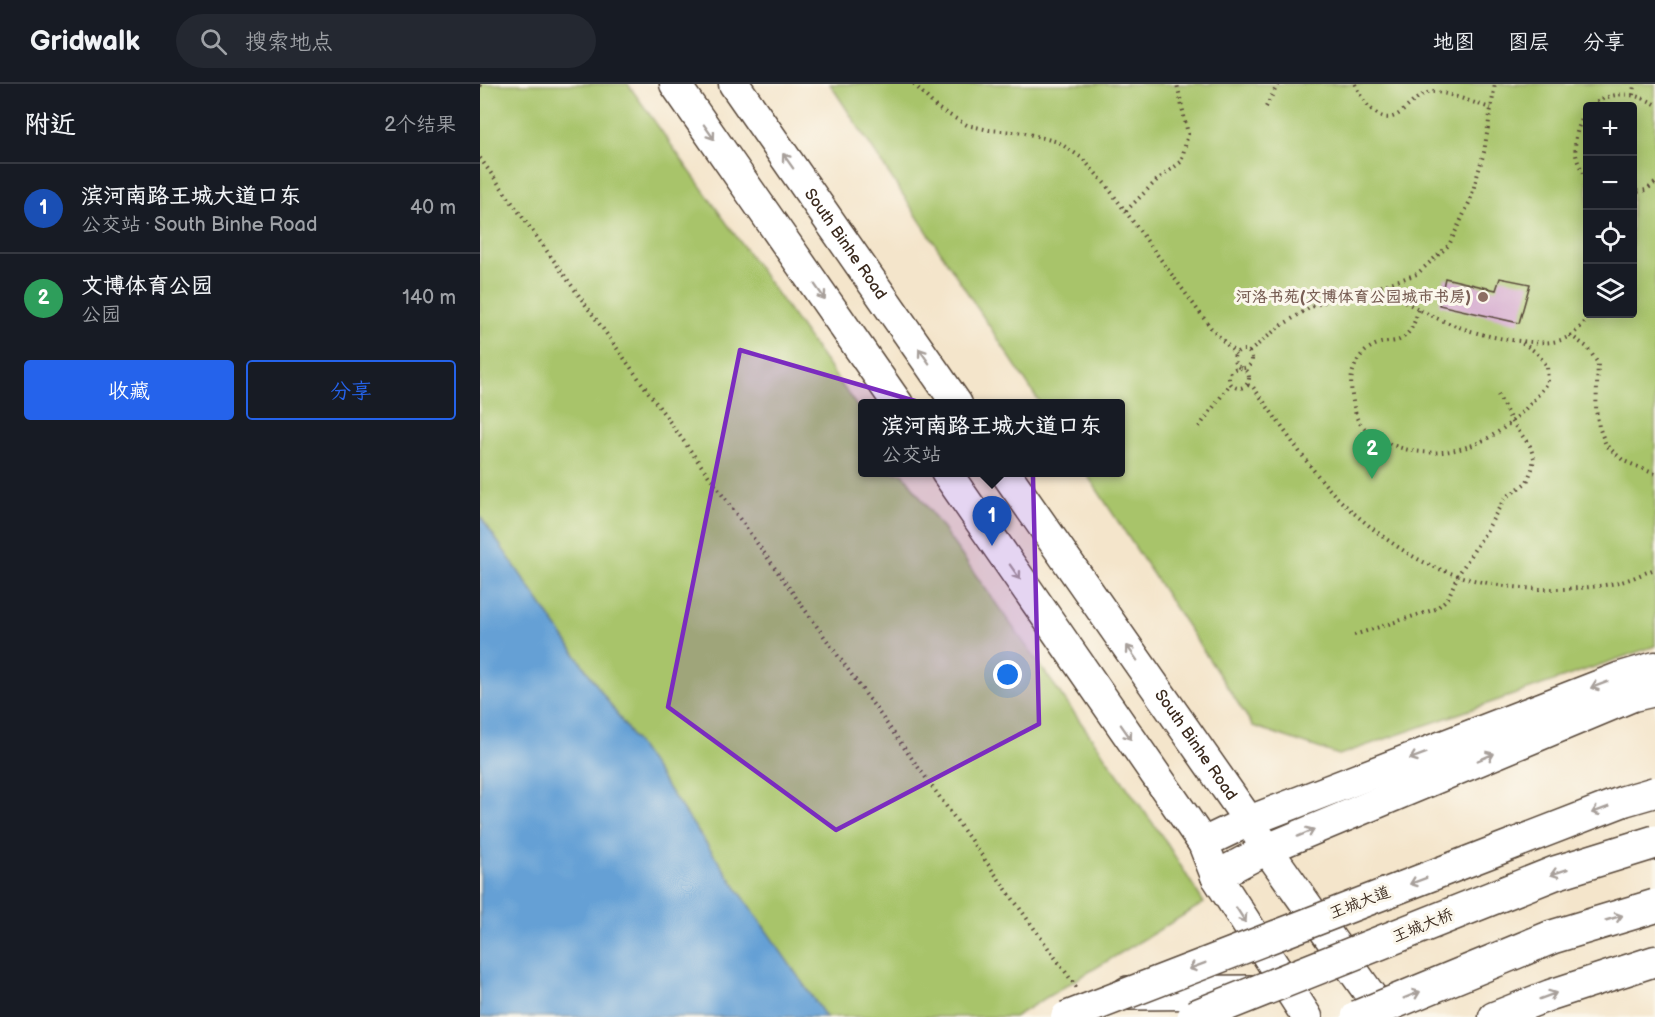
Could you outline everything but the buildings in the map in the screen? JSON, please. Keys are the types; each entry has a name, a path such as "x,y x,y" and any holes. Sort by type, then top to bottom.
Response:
{"highway":[{"name":"王城大桥","path":"1194,1017 1555,873 1655,842"},
{"path":"1358,1017 1552,937 1655,906"},
{"path":"1128,993 1256,992"}],"main road":[{"path":"675,84 895,399"},
{"name":"South Binhe Road","path":"734,84 954,399"},
{"path":"949,477 1203,843 1216,876 1307,1017"},
{"name":"South Binhe Road","path":"1008,477 1386,1017"},
{"path":"1203,843 1249,821 1620,677 1655,667"},
{"path":"1216,876 1267,849 1634,696 1655,691"},
{"name":"王城大道","path":"1066,1017 1624,801 1655,792"},
{"path":"1494,1017 1550,995 1655,961"}],"path":[{"path":"914,84 937,108 968,125 989,130 1025,133 1058,142 1082,158 1106,184 1211,328 1236,354"},
{"path":"1126,211 1157,180 1181,162 1188,134 1177,84"},
{"path":"1266,107 1278,84"},
{"path":"1356,84 1360,95 1371,109 1384,118 1396,117 1418,97 1431,92 1443,93 1491,108"},
{"path":"1249,352 1279,327 1311,308 1340,296 1379,287 1417,274 1449,246 1470,201 1476,181 1484,152 1495,84"},
{"path":"1633,95 1634,84"},
{"path":"1597,102 1612,95 1633,95 1643,97 1655,104"},
{"path":"1583,117 1578,125 1575,140 1576,157 1583,173"},
{"path":"480,158 1077,989"},
{"path":"1637,192 1646,190 1655,183"},
{"path":"1379,287 1418,310 1466,331 1520,341 1558,341 1576,332 1588,318"},
{"path":"1418,310 1413,327 1399,340 1378,344 1365,351 1356,360 1352,377 1352,396 1358,420 1372,435 1394,447 1418,452 1455,451 1488,438 1512,422 1548,382 1547,366 1537,353 1520,341"},
{"path":"1570,335 1587,348 1598,363 1596,410 1606,445 1624,461 1655,474"},
{"path":"1199,427 1230,384 1229,377 1232,371 1241,368 1247,367 1251,363 1252,357 1249,352 1240,350 1236,354 1235,363 1241,368 1249,375 1248,384"},
{"path":"1230,384 1239,388 1248,384"},
{"path":"1248,384 1253,387 1317,474 1344,505 1416,558 1458,575 1509,587 1571,588 1621,582 1655,569"},
{"path":"1354,636 1436,609 1448,598 1458,575 1493,521 1504,499 1527,482 1534,458 1530,446 1512,422 1498,395"}],"highlighted area":[{"path":"740,350 1032,435 1039,724 836,830 668,707"}],"green space":[{"path":"480,84 628,84 858,408 858,477 906,477 1164,839 1204,903 1014,1017 826,1017 480,516"},
{"path":"830,84 1655,84 1655,646 1339,755 1253,726 1089,477 1125,477 1125,399 1037,399"}],"water":[{"path":"480,516 826,1017 480,1017"}],"place":[{"name":"河洛书苑(文博体育公园城市书房)","path":"1483,297"},
{"name":"文博体育公园","path":"1372,479"},
{"name":"滨河南路王城大道口东","path":"992,546"}]}
